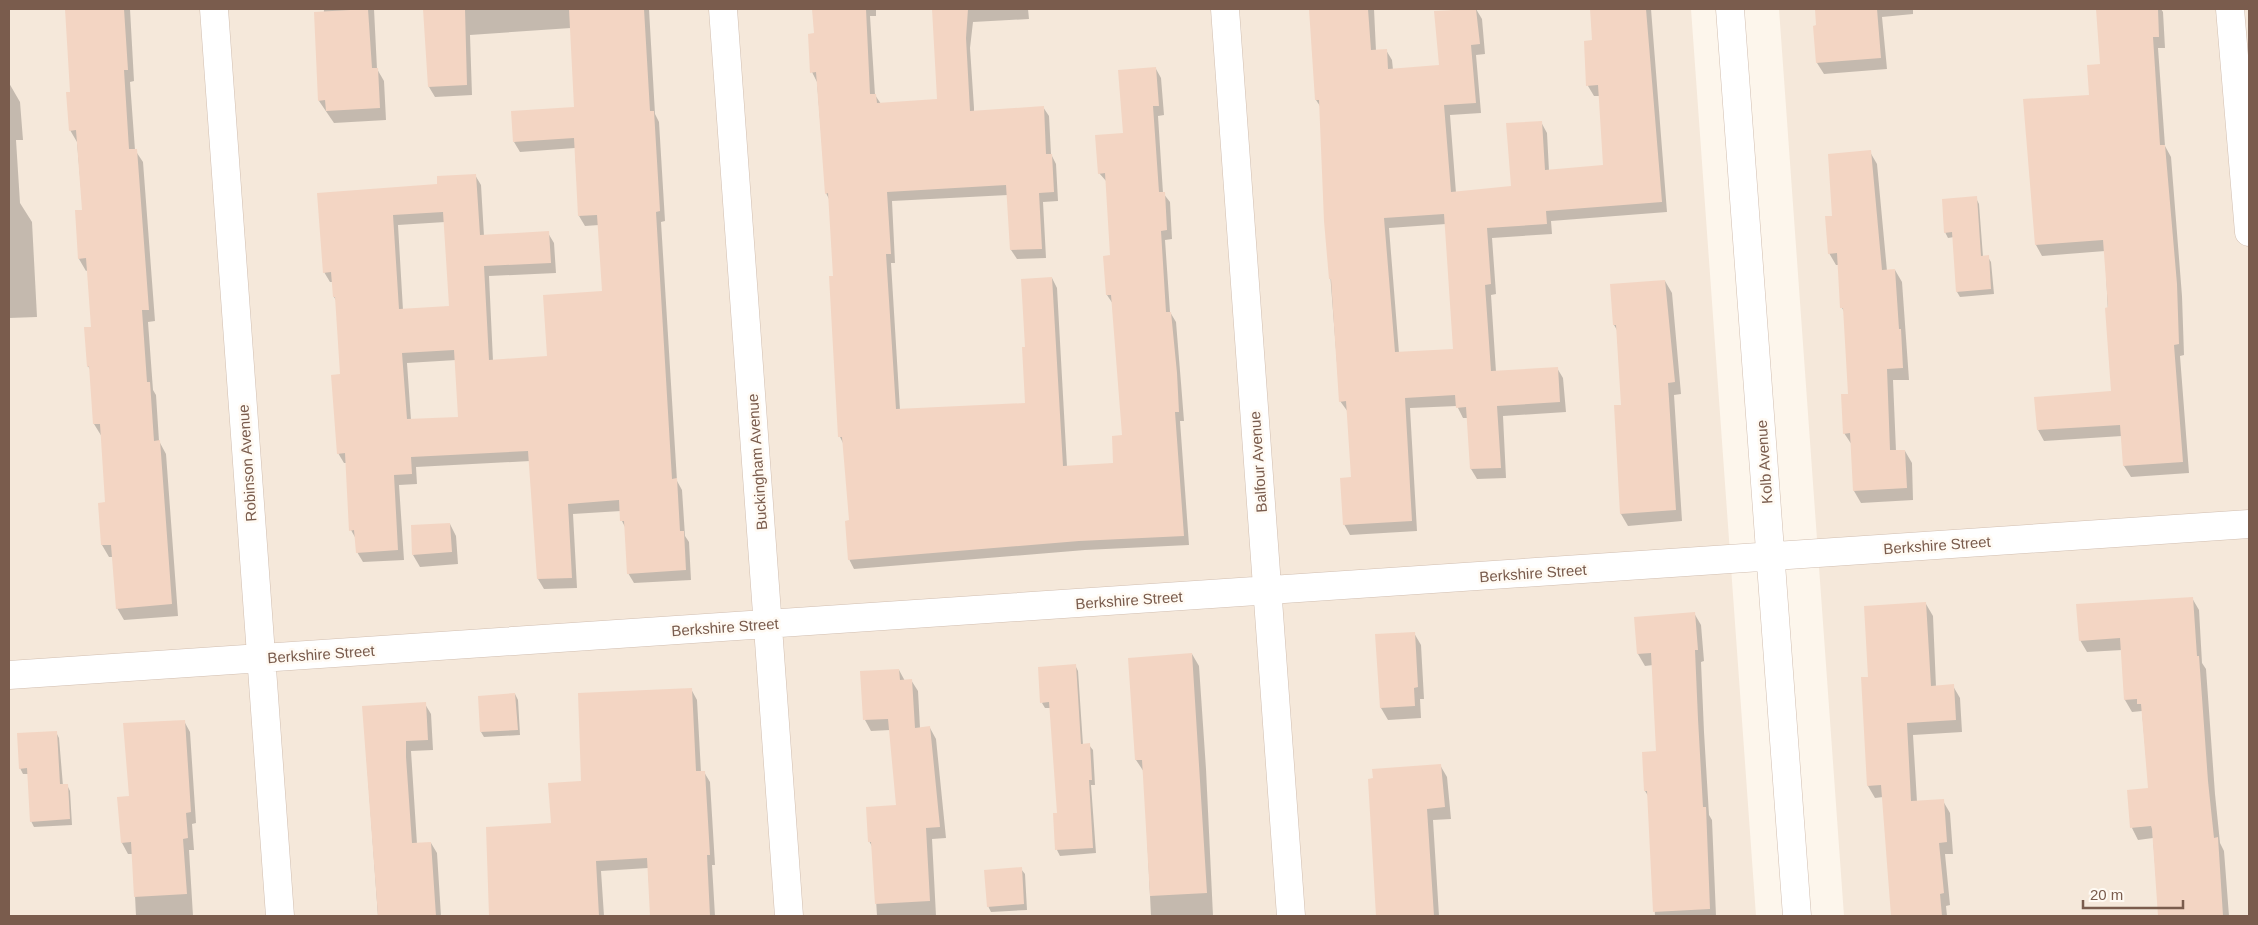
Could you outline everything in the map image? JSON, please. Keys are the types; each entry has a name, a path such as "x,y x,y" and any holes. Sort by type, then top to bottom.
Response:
{"street":[{"name":"Robinson Avenue","path":"214,9 280,916"},
{"name":"Buckingham Avenue","path":"723,9 789,916"},
{"name":"Balfour Avenue","path":"1225,9 1291,916"},
{"name":"Kolb Avenue","path":"1730,9 1797,916"},
{"path":"2230,9 2249,232"},
{"name":"Berkshire Street","path":"9,675 2249,524"}],"shaded area":[{"path":"9,9 1691,9 1756,916 9,916"},
{"path":"1779,9 2249,9 2249,916 1844,916"}],"building":[{"path":"65,9 124,9 128,70 124,70 129,149 137,149 149,310 142,310 147,382 150,382 154,441 160,440 172,604 116,609 111,545 101,545 98,503 105,502 100,424 93,424 89,366 87,367 84,327 91,327 86,258 78,259 75,210 82,210 76,130 69,131 66,92 70,92"},
{"path":"368,9 372,68 378,68 380,108 326,111 325,100 318,101 314,12"},
{"path":"423,9 465,9 467,85 428,87"},
{"path":"569,9 644,9 650,111 654,111 660,211 656,212 672,479 677,478 680,531 684,531 686,570 627,574 624,521 620,521 619,500 568,504 572,578 537,579 528,451 411,457 412,474 394,475 398,550 356,553 354,530 349,531 345,453 337,454 331,375 340,374 335,297 333,297 331,272 323,273 317,193 437,184 437,176 476,174 480,235 549,231 551,263 484,266 489,360 547,356 543,295 602,291 597,215 578,216 574,138 513,142 511,111 574,107","holes":["443,212 449,306 399,309 393,215","454,350 458,417 407,419 402,353"]},
{"path":"812,9 866,9 870,94 876,94 877,103 937,99 932,9 968,9 966,38 970,111 1044,106 1046,154 1052,154 1054,192 1039,193 1042,249 1010,250 1006,185 887,192 891,254 886,254 896,409 1025,403 1022,347 1025,347 1021,279 1052,277 1063,466 1113,463 1112,436 1122,435 1111,295 1106,295 1103,256 1110,255 1105,173 1098,174 1095,135 1123,133 1118,70 1156,67 1159,106 1153,106 1159,192 1165,192 1167,230 1161,231 1166,312 1171,312 1177,373 1179,412 1175,412 1184,536 1079,541 848,560 845,521 849,520 842,437 838,437 829,276 833,276 828,193 825,194 816,72 810,73 808,34 814,33"},
{"path":"1309,9 1368,9 1371,50 1387,49 1388,69 1439,65 1434,11 1476,9 1480,44 1471,45 1476,103 1444,105 1451,192 1511,186 1506,123 1542,121 1545,170 1603,165 1598,85 1586,86 1584,41 1592,40 1590,9 1646,9 1662,202 1546,211 1547,224 1487,228 1491,284 1485,285 1491,371 1558,367 1560,402 1497,406 1501,468 1470,469 1466,407 1456,408 1455,395 1405,398 1412,521 1343,525 1340,478 1351,477 1346,401 1339,402 1331,279 1329,279 1324,221 1319,100 1315,100","holes":["1444,214 1453,349 1395,352 1384,218"]},
{"path":"1815,9 1877,9 1881,58 1816,63 1813,26 1816,25"},
{"path":"2096,9 2158,9 2159,37 2153,37 2160,145 2165,145 2177,284 2179,344 2174,345 2183,462 2123,466 2120,425 2037,430 2034,397 2111,391 2105,308 2108,307 2103,240 2035,245 2023,99 2089,95 2087,65 2100,64"},
{"path":"1871,150 1882,270 1895,269 1899,329 1901,329 1903,368 1887,369 1890,450 1905,450 1907,488 1853,491 1850,433 1843,434 1841,394 1848,394 1843,308 1840,308 1837,253 1828,254 1825,216 1832,216 1828,154"},
{"path":"1977,196 1981,256 1989,255 1991,289 1956,292 1952,232 1944,233 1942,199"},
{"path":"1665,280 1675,382 1668,383 1676,510 1620,514 1614,405 1621,405 1616,325 1613,325 1610,284"},
{"path":"450,523 452,552 412,555 411,525"},
{"path":"2193,597 2208,781 2214,838 2218,837 2223,916 2158,916 2152,829 2151,826 2130,828 2127,790 2148,788 2141,704 2137,704 2137,699 2124,700 2120,638 2079,641 2076,604"},
{"path":"1926,602 1931,686 1954,684 1956,720 1907,723 1911,801 1944,799 1947,842 1939,843 1944,893 1940,894 1942,916 1891,916 1881,785 1867,786 1861,677 1868,677 1864,606"},
{"path":"1695,612 1698,650 1695,650 1698,719 1703,807 1706,807 1710,909 1653,912 1647,791 1644,791 1642,752 1656,751 1651,653 1637,654 1634,617"},
{"path":"1415,632 1418,687 1414,688 1415,706 1380,708 1375,634"},
{"path":"1192,653 1207,893 1150,896 1142,760 1135,760 1128,658"},
{"path":"1076,664 1081,744 1090,743 1092,780 1089,780 1093,848 1055,850 1053,813 1057,813 1049,702 1040,703 1038,667"},
{"path":"899,669 900,680 912,679 915,728 930,726 940,827 926,828 930,901 875,904 871,842 868,842 866,807 896,805 888,719 863,720 860,671"},
{"path":"692,688 696,771 705,771 710,855 707,855 710,916 650,916 647,858 596,861 599,916 489,916 486,827 551,823 548,783 581,781 578,693"},
{"path":"515,693 518,730 480,732 478,696"},
{"path":"426,702 428,740 406,741 406,757 412,843 431,842 436,916 378,916 362,706"},
{"path":"185,720 191,812 186,813 188,838 183,839 187,894 134,897 131,842 121,843 117,797 129,796 123,723"},
{"path":"57,731 60,784 68,784 70,819 30,822 27,768 19,769 17,733"},
{"path":"1441,764 1445,807 1427,809 1434,916 1376,916 1368,779 1373,778 1372,769"},
{"path":"1022,867 1024,904 987,907 984,870"}]}
